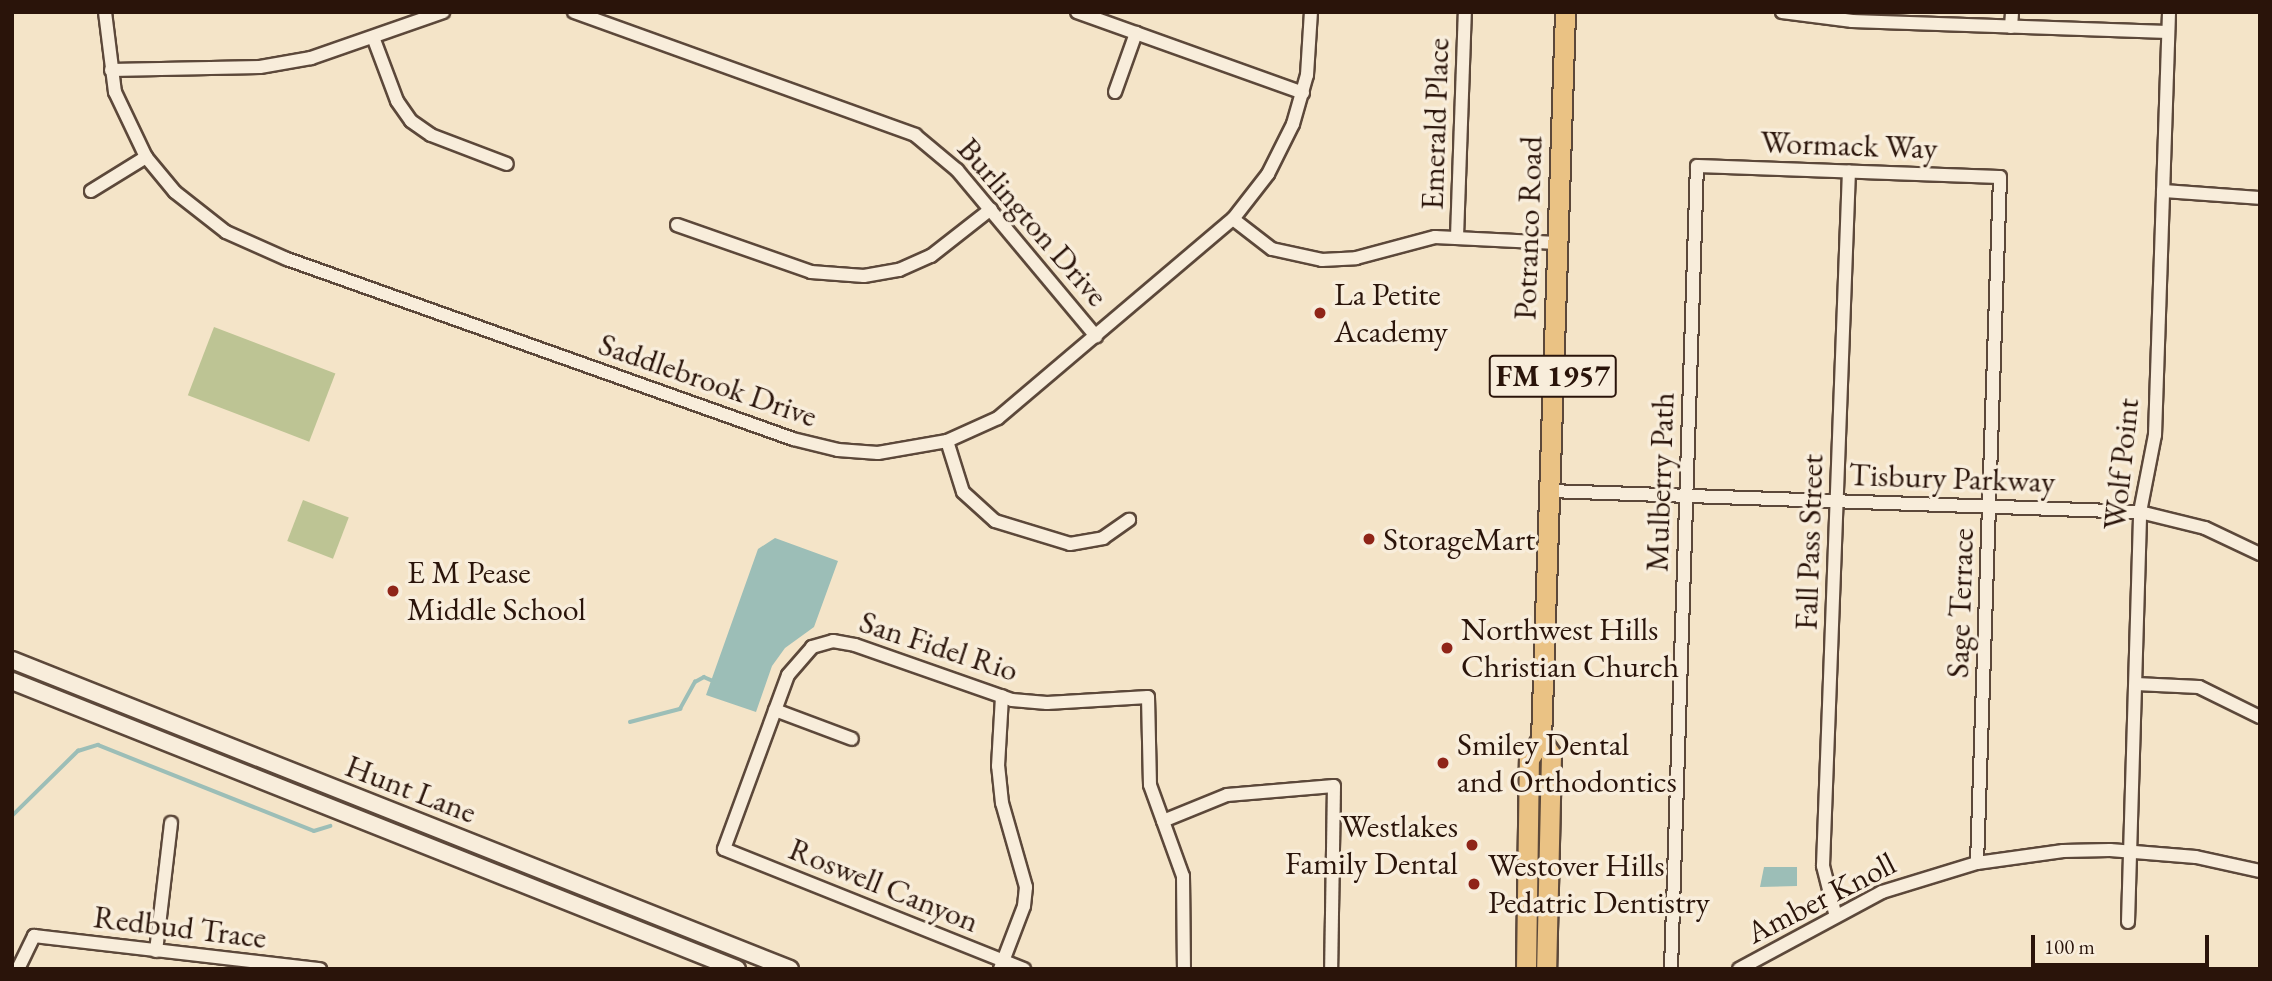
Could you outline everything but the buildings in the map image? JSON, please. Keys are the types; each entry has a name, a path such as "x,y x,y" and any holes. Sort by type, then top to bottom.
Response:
{"main road":[{"name":"Potranco Road","path":"1526,969 1529,760 1541,740 1565,12"},
{"name":"Hunt Lane","path":"12,660 260,761 790,969"},
{"name":"Hunt Lane","path":"12,681 737,969"},
{"name":"Potranco Road","path":"1541,740 1551,755 1546,969"},
{"path":"253,778 260,761"},
{"path":"1528,793 1536,794 1539,801 1538,886 1546,927"},
{"path":"521,883 529,865"},
{"path":"1525,947 1536,952 1538,969"}],"street":[{"name":"Saddlebrook Drive","path":"106,12 111,69 124,113 146,157 193,208 246,242 754,425 821,447 861,453 947,441 1020,404 1096,335 1233,219 1274,165 1303,93 1311,12"},
{"path":"111,69 260,67 311,58 443,12"},
{"name":"Burlington Drive","path":"575,12 903,129 945,157 1096,335"},
{"path":"1077,12 1303,93"},
{"name":"Emerald Place","path":"1457,237 1465,12"},
{"path":"1782,12 2011,27 2168,32"},
{"path":"2011,27 2012,12"},
{"name":"Wolf Point","path":"2128,922 2140,512 2155,435 2169,12"},
{"path":"1115,92 1136,33"},
{"path":"373,37 397,101 411,121 432,135 507,164"},
{"path":"91,191 146,157"},
{"name":"Wormack Way","path":"1697,166 2000,177"},
{"name":"Mulberry Path","path":"1671,969 1697,166"},
{"name":"Fall Pass Street","path":"1835,914 1823,866 1849,171"},
{"name":"Sage Terrace","path":"1977,863 2000,177"},
{"path":"2163,191 2260,198"},
{"path":"677,225 811,272 864,276 899,270 931,256 991,209"},
{"path":"1233,219 1267,246 1317,260 1351,259 1416,239 1457,237 1557,243"},
{"path":"947,441 963,492 995,521 1070,544 1102,538 1129,520"},
{"name":"Tisbury Parkway","path":"1550,491 2140,512 2205,528 2260,554"},
{"name":"San Fidel Rio","path":"724,849 775,710 798,659 812,647 832,641 855,645 1002,696 1047,703 1147,697 1147,768 1163,821"},
{"path":"2136,684 2199,687 2260,717"},
{"path":"1001,965 1024,906 1026,887 1002,803 998,766 1002,696"},
{"path":"775,710 852,739"},
{"path":"1184,969 1183,876 1163,821 1227,795 1334,786 1331,969"},
{"path":"156,951 171,823"},
{"name":"Roswell Canyon","path":"724,849 1001,965 1024,969"},
{"name":"Amber Knoll","path":"1739,969 1835,914 1906,883 1977,863 2063,851 2131,850 2196,857 2260,871"},
{"name":"Redbud Trace","path":"19,969 34,936 320,969"}],"green space":[{"path":"214,327 335,374 309,442 188,395"},
{"path":"303,500 349,518 333,559 287,541"}],"water":[{"path":"775,538 838,561 814,627 785,648 772,666 756,712 706,695 758,549"},
{"path":"1764,867 1797,867 1797,886 1760,887"}],"waterway":[{"path":"630,722 680,709 695,682 704,677 711,680"},
{"path":"12,816 78,751 98,745 314,831 330,826"}],"place":[{"name":"La Petite Academy","path":"1320,313"},
{"name":"StorageMart","path":"1369,539"},
{"name":"E M Pease Middle School","path":"393,591"},
{"name":"Northwest Hills Christian Church","path":"1447,648"},
{"name":"Smiley Dental and Orthodontics","path":"1443,763"},
{"name":"Westlakes Family Dental","path":"1472,845"},
{"name":"Westover Hills Pedatric Dentistry","path":"1474,884"}]}
